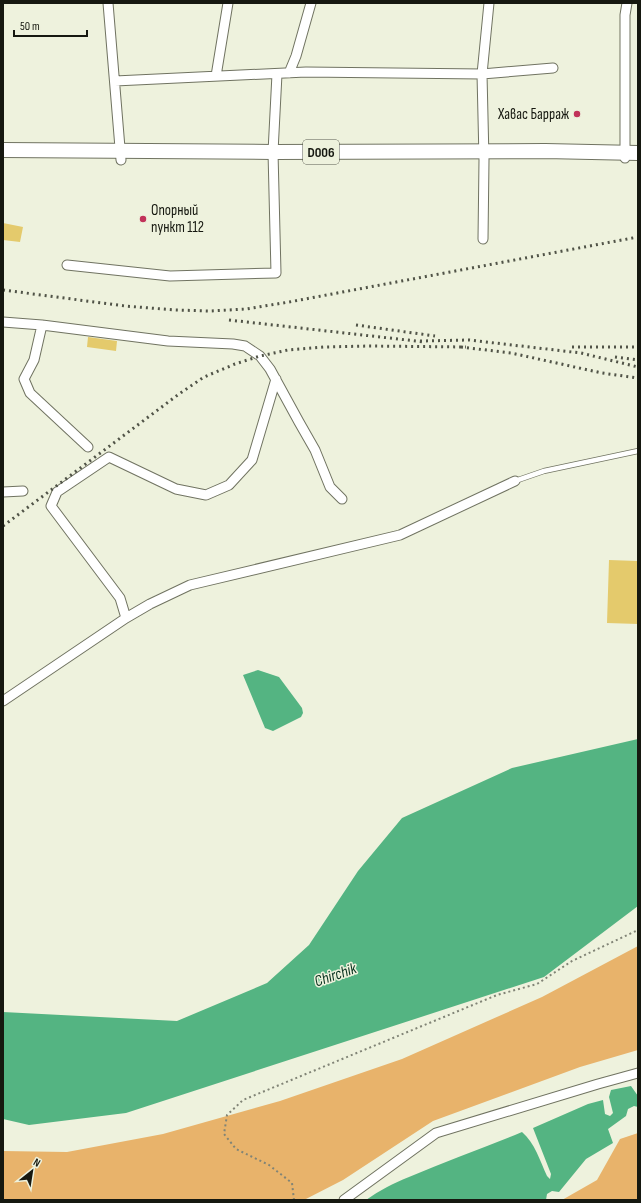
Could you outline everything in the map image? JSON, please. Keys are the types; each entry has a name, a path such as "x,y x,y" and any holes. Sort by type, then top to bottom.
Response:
{"main road":[{"name":"D006","path":"3,150 121,155 273,157 632,156"},
{"name":"D006","path":"3,159 121,155"}],"street":[{"path":"108,3 121,155"},
{"path":"216,76 228,3"},
{"path":"289,73 296,56 311,3"},
{"path":"483,239 484,156 482,74 489,3"},
{"path":"626,3 625,15 632,156"},
{"path":"115,81 306,72 482,74 553,68"},
{"path":"67,265 170,276 276,273 273,157 277,74"},
{"path":"3,322 42,325 168,341 233,344 245,346 260,356 270,369 315,450 330,487 342,498"},
{"path":"42,325 34,360 24,379 30,392 88,447"},
{"path":"126,618 120,598 51,506 57,492 109,457 176,489 206,495 229,485 252,460 276,379"},
{"path":"3,701 126,618 150,604 190,585 400,535 515,481"},
{"path":"3,492 23,491"},
{"path":"344,1200 436,1133 638,1073"}],"lane":[{"path":"515,481 544,471 638,451"}],"path":[{"path":"294,1200 292,1183 268,1165 236,1149 224,1134 227,1115 243,1100 497,995 538,984 572,961 638,930"}],"shaded area":[{"path":"638,946 638,1050 580,1067 433,1121 343,1180 304,1200 3,1200 3,1151 67,1152 163,1134 280,1101 402,1059 542,997"},
{"path":"638,1133 638,1200 562,1200 597,1180 620,1139"}],"water":[{"path":"258,670 279,677 302,708 303,713 301,717 273,731 265,728 243,675"},
{"name":"Chirchik","path":"638,739 638,906 544,977 126,1113 29,1125 3,1119 3,1012 177,1021 267,983 309,945 358,871 402,818 512,768"},
{"path":"631,1086 638,1096 638,1107 634,1106 628,1109 626,1116 608,1129 613,1143 586,1159 559,1192 552,1191 547,1194 546,1200 366,1200 403,1179 522,1132 527,1136 534,1147 547,1176 550,1179 551,1174 533,1128 588,1104 603,1100 605,1114 610,1116 613,1113 609,1097 611,1090"}],"building":[{"path":"3,223 23,227 20,242 3,240"},
{"path":"88,337 117,341 116,351 87,347"},
{"path":"609,560 638,561 638,624 607,623"}],"railway":[{"path":"3,290 125,306 175,310 210,311 246,309 638,237"},
{"path":"229,320 425,342"},
{"path":"356,325 435,336"},
{"path":"420,341 469,340 581,353 638,367"},
{"path":"3,526 179,394 204,377 235,364 260,356 288,350 324,347 466,347"},
{"path":"461,347 511,353 602,373 638,378"},
{"path":"572,347 638,347"},
{"path":"615,357 638,360"}],"place":[{"name":"Хавас Барраж","path":"577,114"},
{"name":"Опорный пункт 112","path":"143,219"}]}
